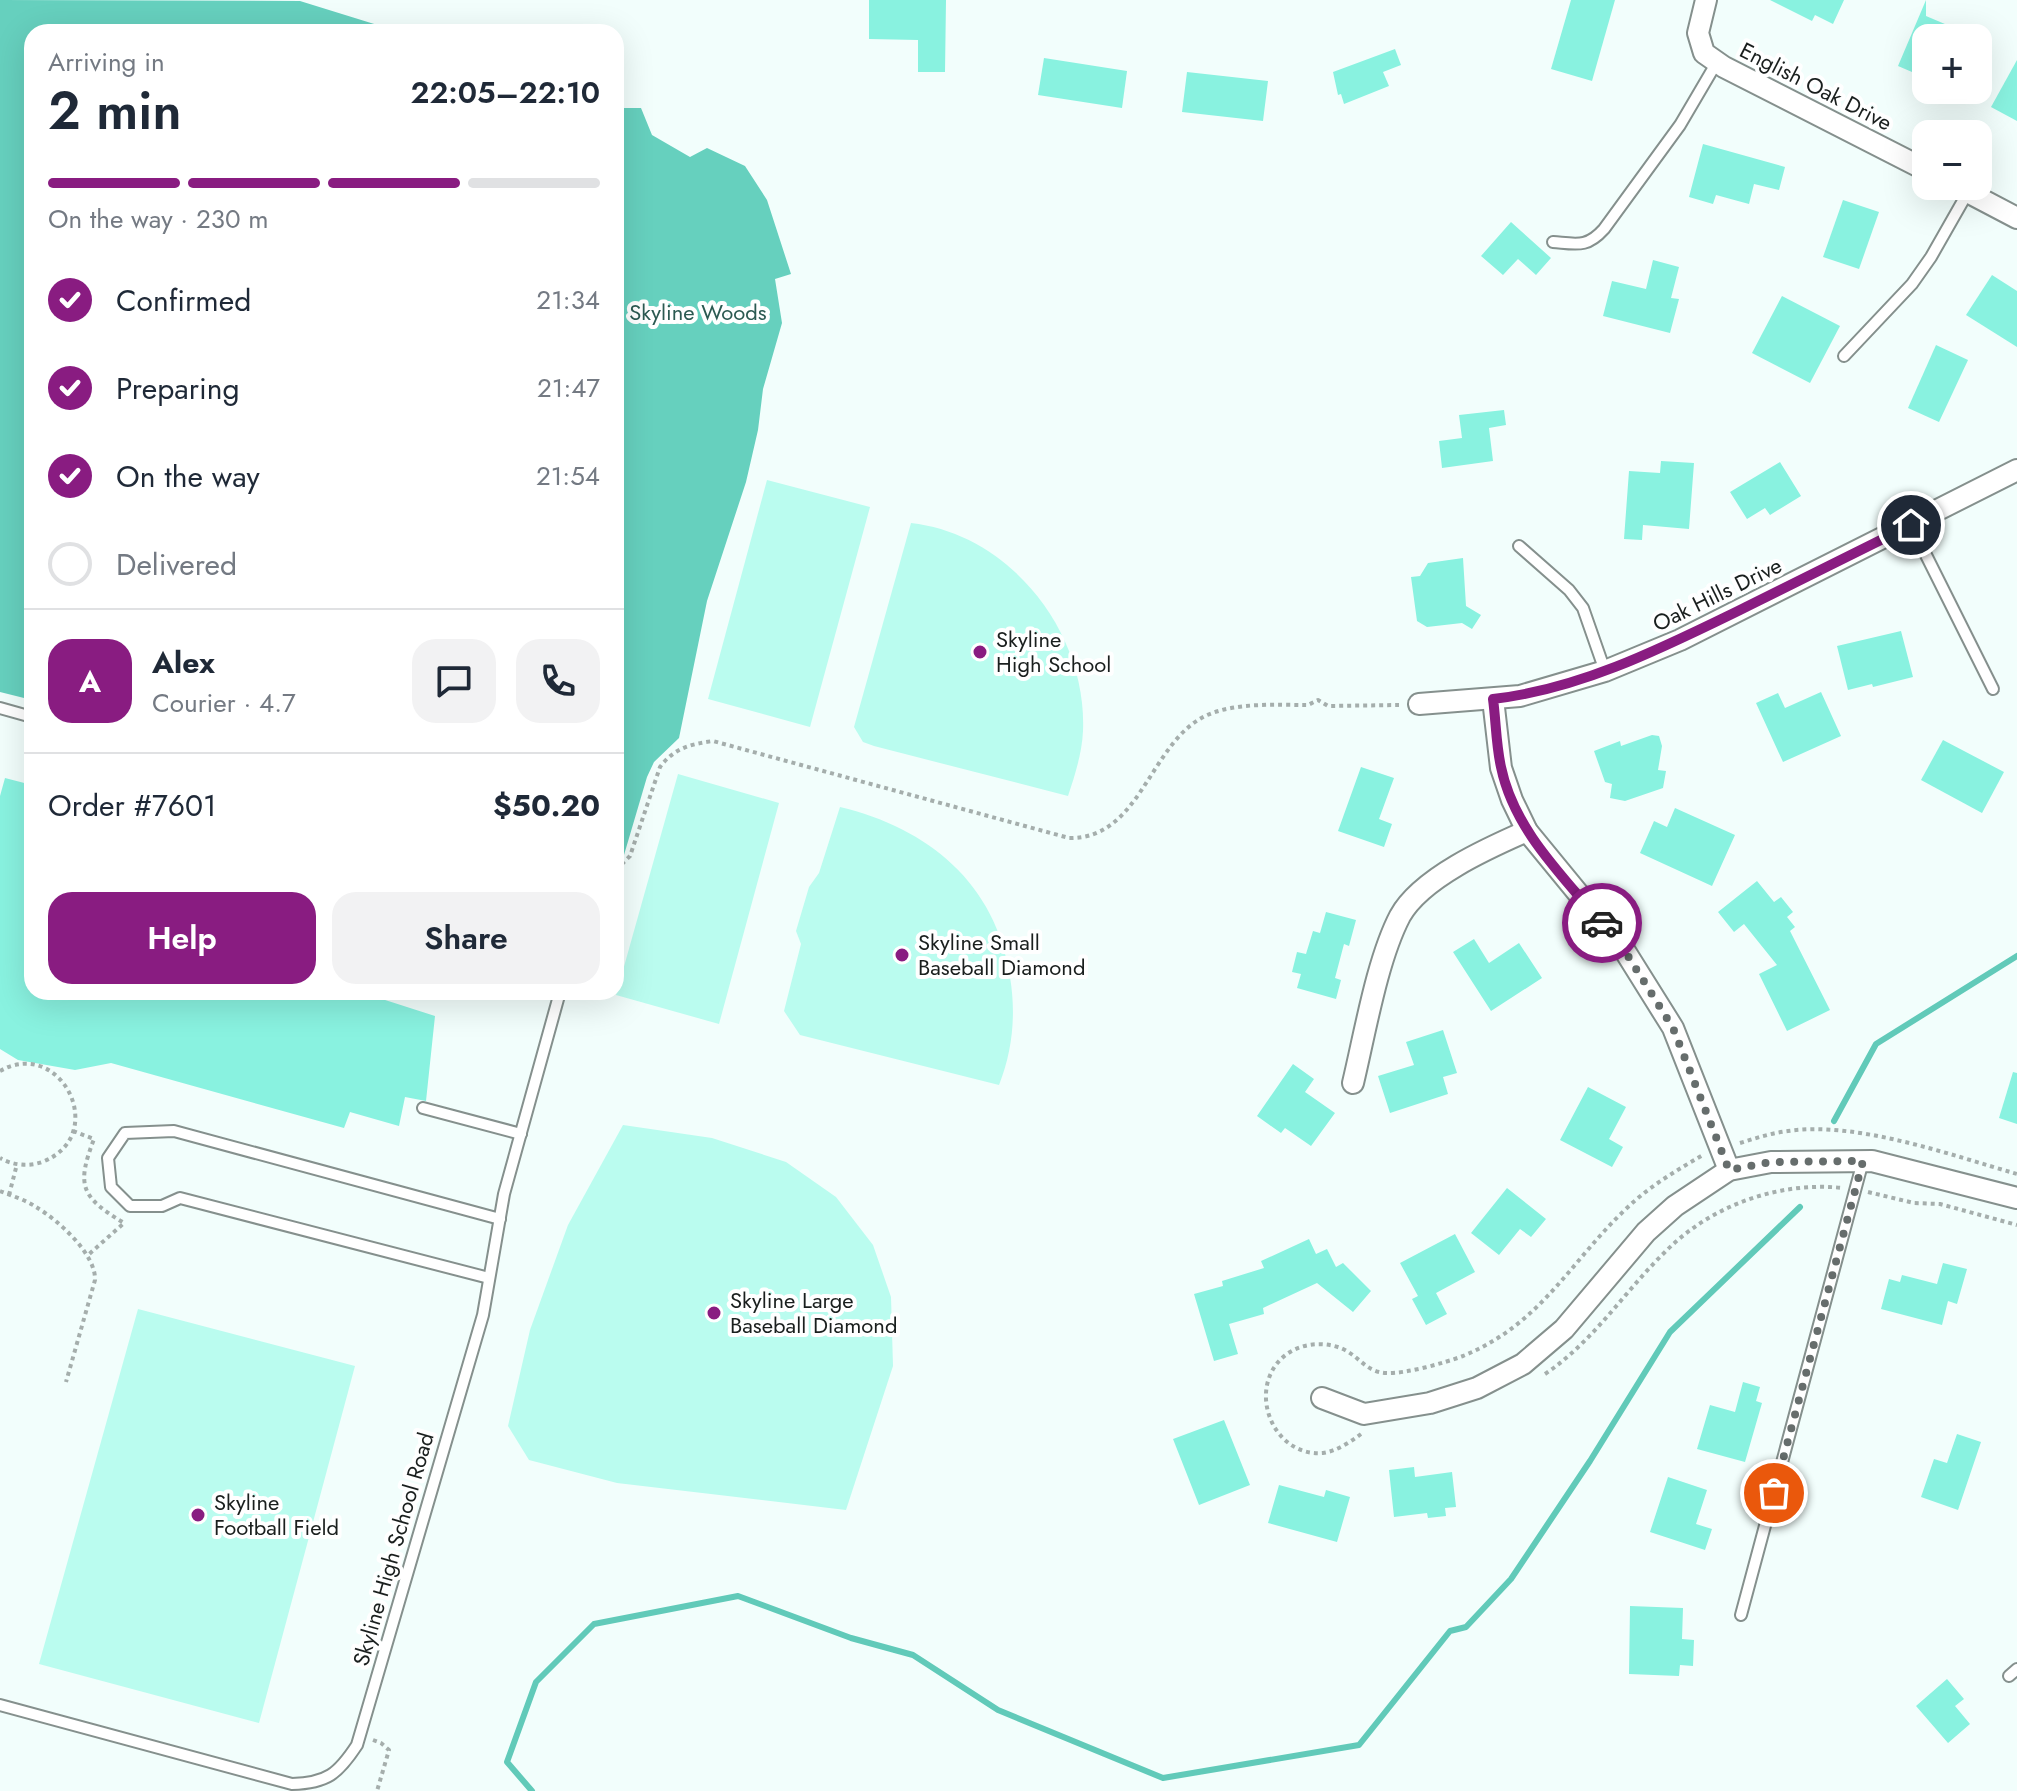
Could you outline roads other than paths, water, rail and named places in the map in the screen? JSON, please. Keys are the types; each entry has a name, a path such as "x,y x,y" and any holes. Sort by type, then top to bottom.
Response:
{"street":[{"name":"English Oak Drive","path":"1706,0 1698,33 1704,53 1912,163"},
{"path":"1983,200 2017,218"},
{"name":"Oak Hills Drive","path":"1419,704 1520,696 1605,671 1680,640 2017,470"},
{"path":"1493,699 1501,768 1527,831 1623,948 1673,1028 1729,1170"},
{"path":"1353,1083 1381,967 1401,915 1426,887 1457,867 1527,831"},
{"path":"1322,1398 1364,1414 1430,1403 1477,1388 1523,1364 1564,1329 1646,1232 1675,1206 1729,1170 1771,1162 1872,1161 2017,1198"}],"lane":[{"path":"1553,242 1583,245 1594,240 1680,125 1717,62"},
{"path":"1844,356 1912,284 1931,257 1957,200"},
{"path":"1911,525 1993,689"},
{"path":"1519,546 1569,590 1583,608 1605,671"},
{"path":"0,708 24,715"},
{"name":"Skyline High School Road","path":"0,1705 292,1784 317,1783 342,1768 359,1736 483,1315 500,1219 558,1000"},
{"path":"423,1108 521,1134"},
{"path":"489,1278 180,1198 162,1206 130,1206 111,1187 108,1158 125,1133 174,1131 500,1219"},
{"path":"1741,1615 1863,1161"}],"waterway":[{"path":"1834,1121 1876,1044 2017,956"},
{"path":"532,1791 507,1762 536,1682 594,1624 738,1596 851,1638 913,1655 998,1710 1163,1778 1359,1745 1450,1631 1466,1627 1511,1579 1590,1461 1670,1332 1800,1207"}],"place":[{"name":"Skyline High School","path":"980,652"},
{"name":"Skyline Small Baseball Diamond","path":"902,955"},
{"name":"Skyline Large Baseball Diamond","path":"714,1313"},
{"name":"Skyline Football Field","path":"198,1515"}],"park label":[{"name":"Skyline Woods","path":"698,312"}]}
